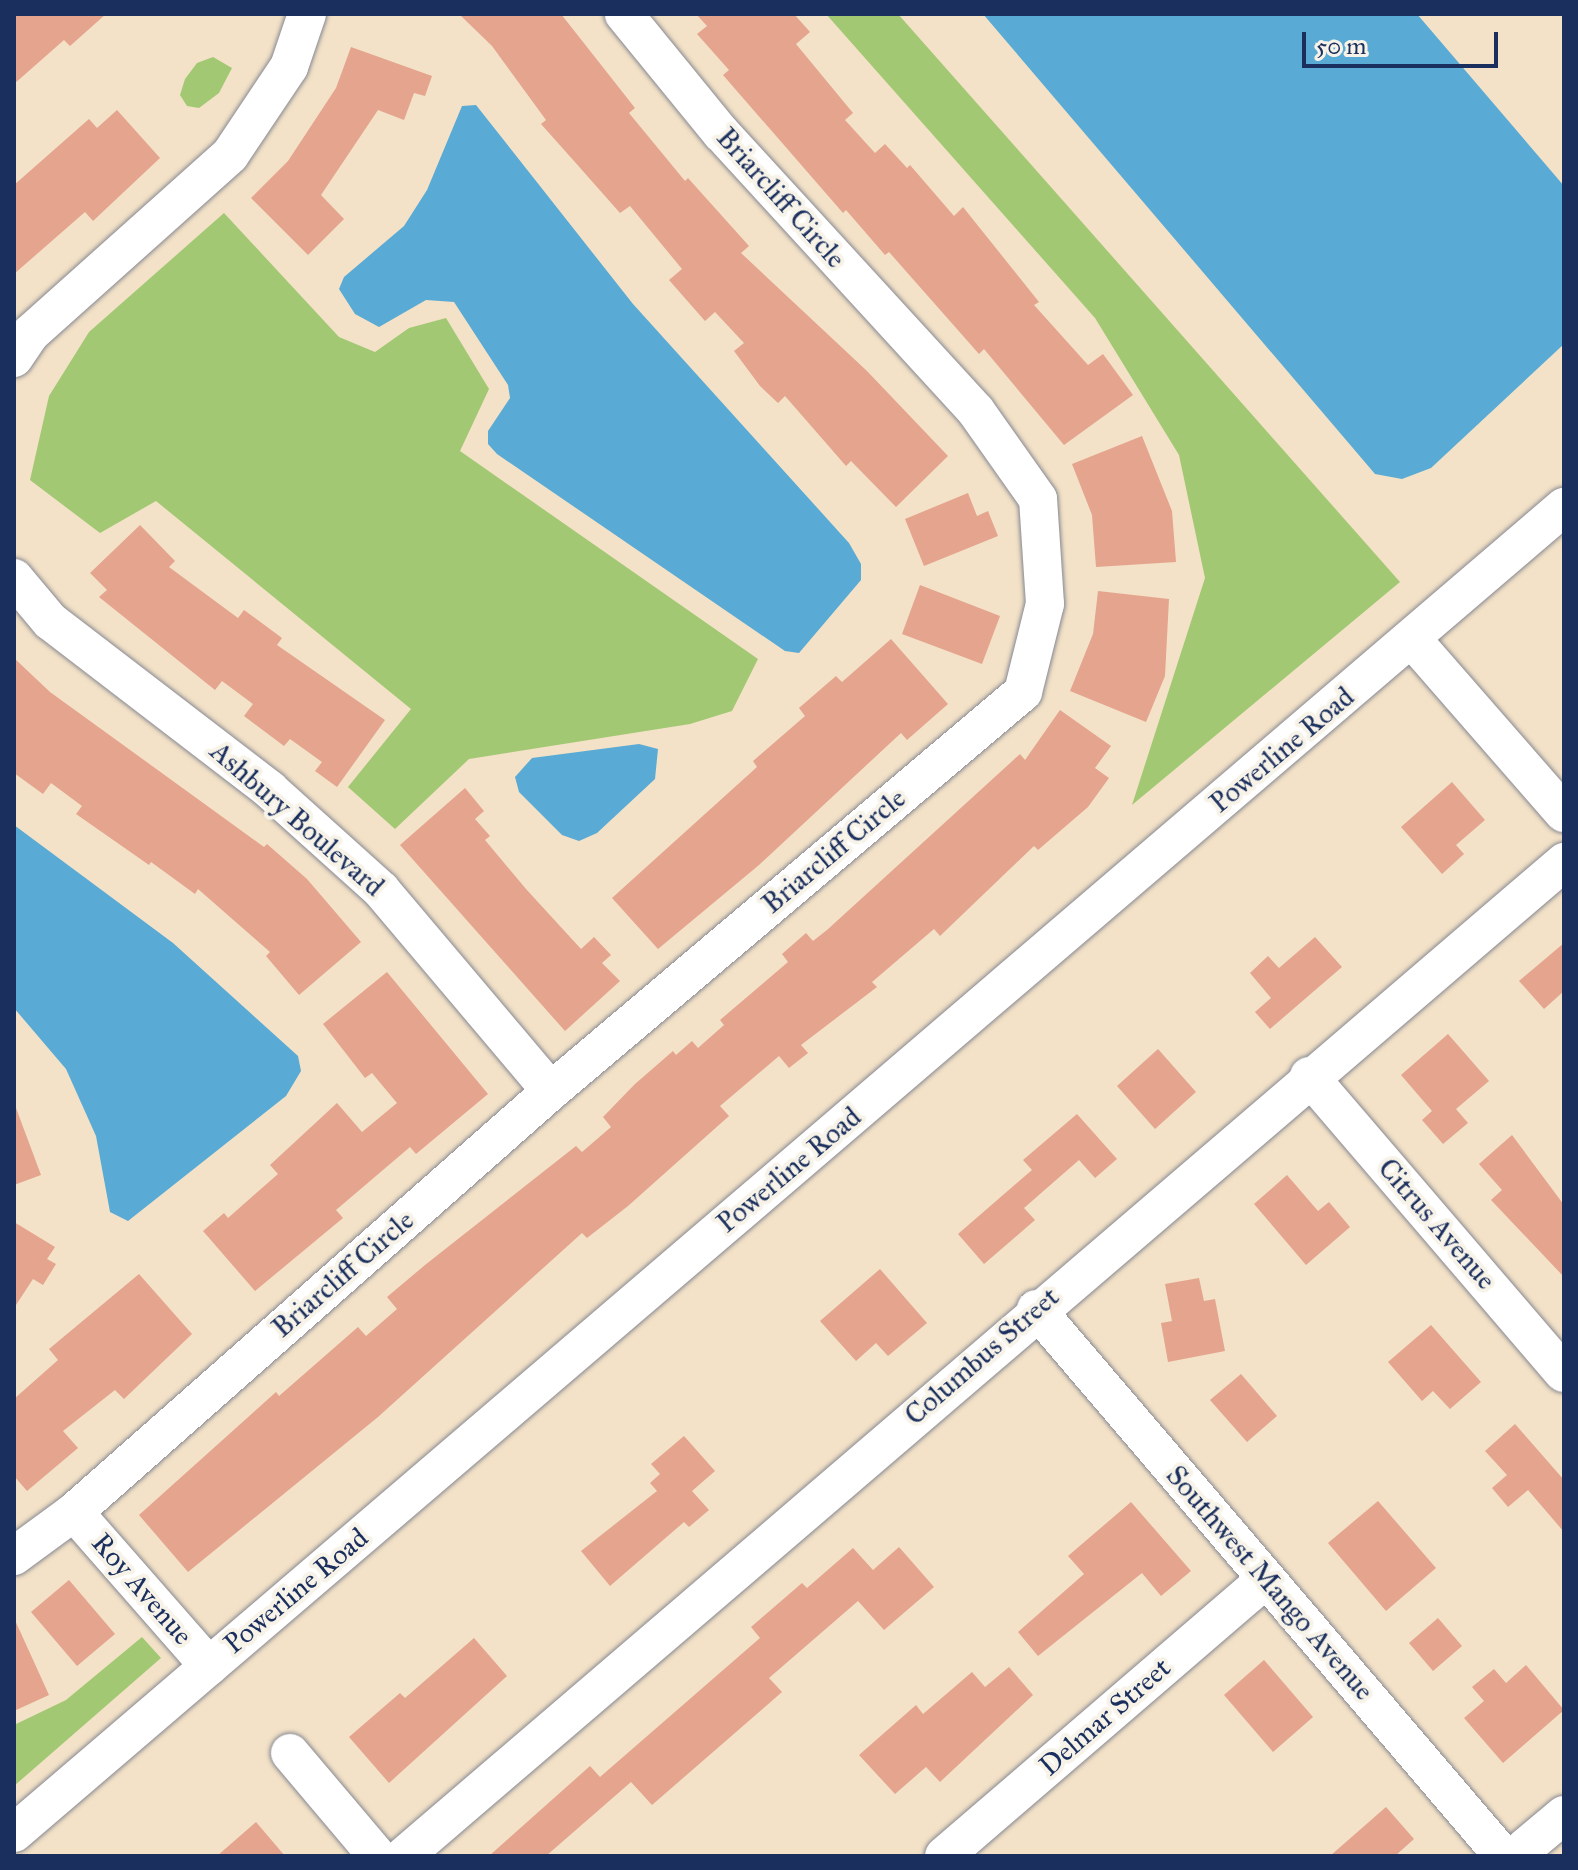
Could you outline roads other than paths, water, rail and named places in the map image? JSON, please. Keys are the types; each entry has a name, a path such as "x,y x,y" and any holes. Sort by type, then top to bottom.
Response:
{"street":[{"path":"14,358 31,333 230,155 289,67 307,14"},
{"name":"Briarcliff Circle","path":"14,1556 74,1512 551,1091 1023,692 1045,604 1038,499 994,436 721,133 624,14"},
{"name":"Powerline Road","path":"14,1833 1564,507"},
{"name":"Ashbury Boulevard","path":"14,578 50,621 270,790 381,890 551,1091"},
{"path":"1412,639 1564,813"},
{"name":"Columbus Street","path":"404,1856 1036,1309 1564,862"},
{"name":"Citrus Avenue","path":"1309,1076 1564,1373"},
{"name":"Southwest Mango Avenue","path":"1036,1309 1503,1856"},
{"name":"Roy Avenue","path":"74,1512 209,1666"},
{"name":"Delmar Street","path":"944,1856 1266,1579"},
{"path":"290,1753 377,1856"},
{"path":"1515,1856 1564,1815"}],"water":[{"path":"983,14 1417,14 1564,186 1564,344 1431,468 1402,479 1375,474"},
{"path":"476,105 633,304 849,543 861,564 861,580 799,653 785,651 497,454 488,444 488,431 510,398 508,385 454,302 426,300 379,327 355,314 339,289 344,277 404,226 427,190 462,106"},
{"path":"639,744 658,749 655,779 597,833 579,841 562,835 519,792 515,777 532,758"},
{"path":"14,825 173,943 298,1056 301,1071 286,1096 128,1221 110,1212 96,1136 66,1069 14,1008"}]}
